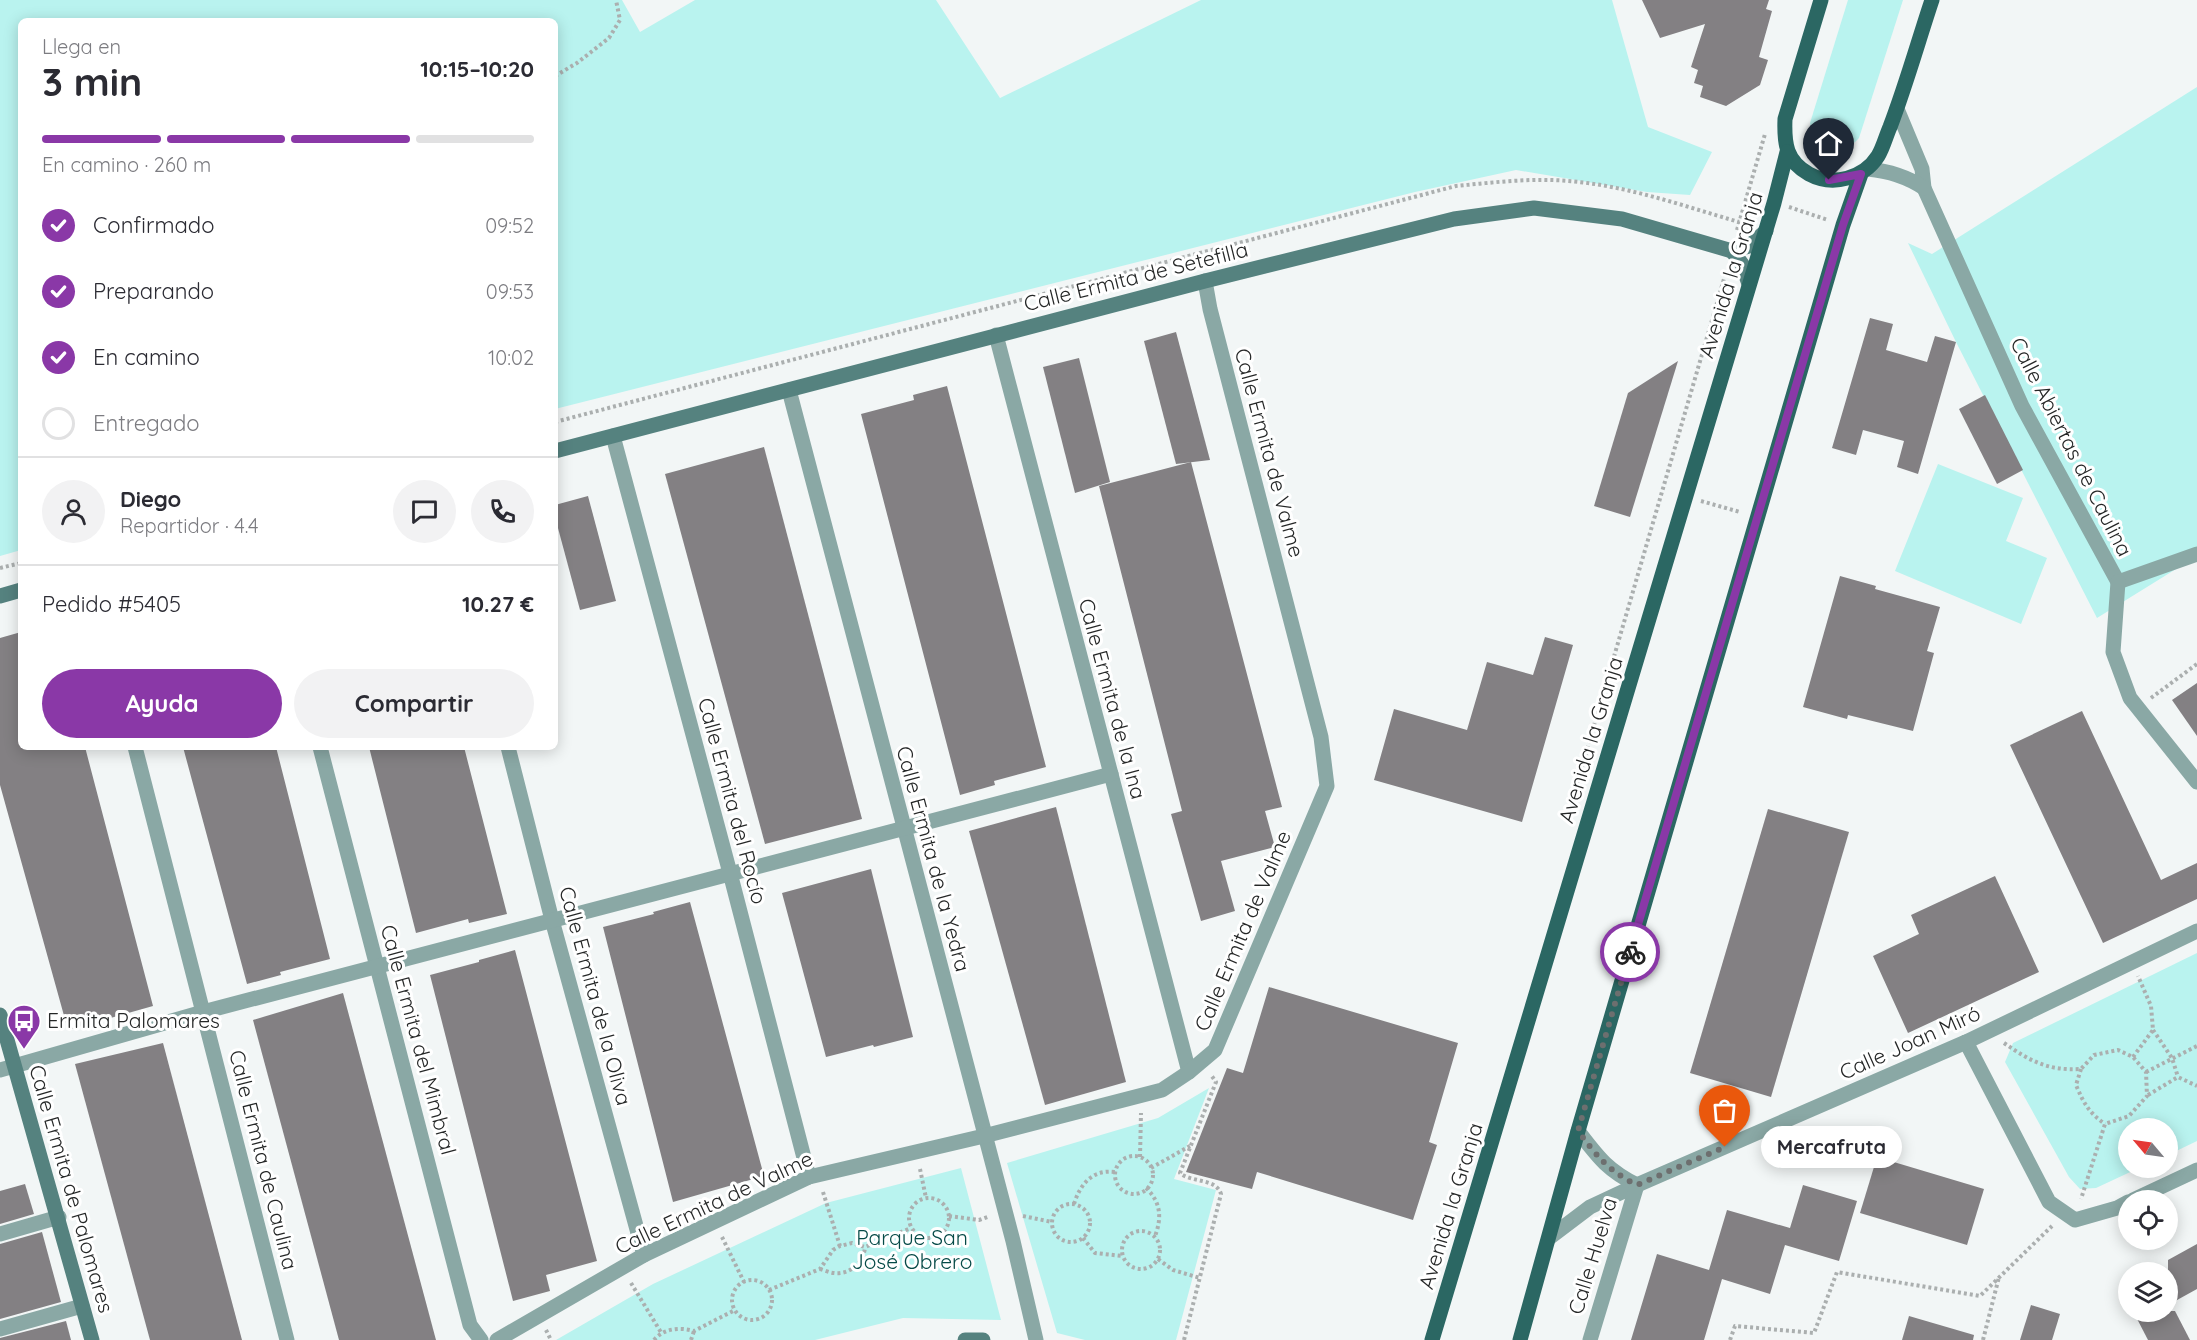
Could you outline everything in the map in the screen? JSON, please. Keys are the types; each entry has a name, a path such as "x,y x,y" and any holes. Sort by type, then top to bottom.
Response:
{"main road":[{"path":"1520,1340 1578,1131 1843,225 1864,171 1879,155 1897,109 1932,0"},
{"name":"Avenida la Granja","path":"1432,1340 1766,231 1787,152 1784,136 1785,119 1817,5"},
{"path":"1787,152 1800,168 1815,177 1829,180 1864,171"}],"street":[{"name":"Calle Abiertas de Caulina","path":"1897,109 1923,169 1924,188 2022,406 2118,582 2197,554"},
{"path":"1864,171 1898,174 1924,188"},
{"name":"Calle Ermita de Setefilla","path":"558,450 1205,281 1454,219 1534,208 1622,219 1732,251"},
{"path":"1749,284 1742,264 1732,251 1749,246 1766,231"},
{"name":"Calle Ermita de Valme","path":"497,1340 644,1255 813,1177 1161,1090 1189,1072 1215,1050 1327,786 1321,737 1210,309 1205,281"},
{"name":"Calle Ermita de la Ina","path":"996,335 1189,1072"},
{"name":"Calle Ermita de la Yedra","path":"789,390 1005,1212 1036,1340"},
{"name":"Calle Ermita del Rocío","path":"613,436 813,1177"},
{"path":"2118,582 2113,652 2130,698 2197,782"},
{"path":"0,596 18,591"},
{"name":"Calle Ermita de Caulina","path":"136,750 287,1340"},
{"name":"Calle Ermita del Mimbral","path":"321,750 470,1325 482,1340"},
{"name":"Calle Ermita de la Oliva","path":"509,750 552,920 644,1255"},
{"path":"7,1068 203,1011 1110,774"},
{"name":"Calle Joan Miró","path":"1549,1238 1590,1207 1966,1042 2197,932"},
{"name":"Calle Ermita de Palomares","path":"0,1015 7,1068 59,1217 92,1340"},
{"path":"1966,1042 2049,1202 2070,1216 2118,1207"},
{"path":"1578,1131 1602,1162 1617,1175 1637,1185"},
{"path":"2154,1190 2197,1170"},
{"name":"Calle Huelva","path":"1590,1340 1637,1185"},
{"path":"0,1234 59,1217"},
{"path":"0,1329 82,1306"},
{"path":"965,1340 983,1340"}],"path":[{"path":"558,74 609,39 620,20 616,0"},
{"path":"1774,203 1843,225"},
{"path":"1566,823 1732,251"},
{"path":"1686,497 1758,517"},
{"path":"0,568 18,564"},
{"path":"2138,707 2197,664"},
{"path":"2132,963 2151,1006 2153,1030 2172,1058 2178,1077 2197,1086"},
{"path":"2133,1057 2153,1030"},
{"path":"1988,1032 2031,1062 2062,1070 2081,1069"},
{"path":"2146,1072 2197,1046"},
{"path":"2104,1124 2084,1104 2076,1085 2081,1069 2094,1055 2118,1050 2133,1057 2146,1072 2147,1096"},
{"path":"1184,1340 1221,1194 1220,1188 1215,1185 1186,1177 1180,1173 1216,1082 1202,1062"},
{"path":"2104,1124 2129,1116 2147,1096 2178,1077"},
{"path":"1138,1096 1142,1116 1140,1157"},
{"path":"1730,1340 1735,1326 1814,1333 1837,1272 1980,1296 2070,1216 2104,1124"},
{"path":"1151,1168 1191,1145"},
{"path":"916,1152 926,1198"},
{"path":"1127,1157 1140,1157 1151,1168 1152,1179 1146,1188 1137,1193 1122,1190 1116,1181 1115,1172 1119,1162 1127,1157"},
{"path":"1074,1204 1082,1185 1101,1172 1115,1172"},
{"path":"813,1177 840,1246"},
{"path":"1146,1188 1154,1196 1161,1214 1155,1236"},
{"path":"926,1198 939,1200 947,1209 949,1216 946,1230 934,1238 920,1236 911,1228 909,1218 914,1205 926,1198"},
{"path":"1074,1204 1084,1209 1090,1221 1089,1231 1083,1238 1073,1242 1060,1239 1056,1235 1052,1222 1053,1216 1062,1206 1074,1204"},
{"path":"949,1216 979,1220 1005,1212 1052,1222"},
{"path":"716,1222 744,1282"},
{"path":"769,1290 820,1269 832,1250 840,1246 852,1243 865,1247 911,1228"},
{"path":"1144,1231 1155,1236 1160,1246 1158,1259 1153,1265 1140,1269 1129,1265 1122,1256 1123,1243 1131,1233 1144,1231"},
{"path":"1083,1238 1095,1253 1122,1256"},
{"path":"820,1269 835,1274 853,1268 864,1255 865,1247"},
{"path":"1158,1259 1173,1270 1200,1278"},
{"path":"622,1268 662,1334"},
{"path":"1983,1340 2000,1277"},
{"path":"758,1281 769,1290 772,1302 770,1309 757,1320 741,1317 732,1304 736,1287 744,1282 758,1281"},
{"path":"654,1340 674,1329 694,1331 735,1310"},
{"path":"692,1340 694,1331"}],"green space":[{"path":"0,0 622,0 640,32 695,0 936,0 1000,98 1201,0 1612,0 1648,127 1712,152 1690,195 1647,192 1516,170 1415,192 558,408 558,18 18,18 18,551 0,556"},
{"path":"1848,0 1903,0 1859,138 1852,145 1836,151 1829,150 1817,141 1810,123"},
{"path":"2197,87 2197,556 2097,618 1908,243 1932,254"},
{"path":"1938,464 2023,498 2006,541 2047,558 2021,624 1895,571"},
{"path":"2197,953 2197,1141 2178,1150 2178,1118 2118,1118 2118,1178 2096,1188 2080,1189 2069,1177 2005,1062 2013,1043"},
{"path":"1209,1088 1174,1179 1216,1190 1176,1340 1085,1340 1057,1333 1007,1163 1158,1118"},
{"name":"Parque San José Obrero","path":"961,1168 1001,1320 903,1318 815,1340 556,1340 653,1284 826,1203"}],"building":[{"path":"1642,0 1769,0 1766,9 1772,11 1759,57 1768,60 1760,85 1726,106 1700,97 1703,86 1694,83 1698,70 1691,67 1705,24 1660,38"},
{"path":"1870,318 1893,324 1886,350 1927,362 1935,336 1956,342 1918,474 1897,467 1904,441 1863,430 1856,455 1832,448"},
{"path":"1176,332 1210,460 1176,464 1144,341"},
{"path":"1079,358 1110,482 1075,493 1043,367"},
{"path":"1678,361 1630,517 1594,506 1628,393"},
{"path":"947,386 1046,767 994,781 995,785 960,795 861,414 914,400 913,395"},
{"path":"1985,395 2023,470 1997,484 1959,409"},
{"path":"764,447 862,819 765,844 665,474"},
{"path":"1191,462 1282,807 1265,811 1275,847 1221,861 1235,911 1201,921 1171,814 1182,811 1099,486"},
{"path":"588,496 616,601 580,610 558,528 558,504"},
{"path":"1840,576 1876,586 1875,589 1940,607 1927,651 1934,653 1913,731 1848,715 1847,719 1803,707"},
{"path":"18,633 18,750 86,750 153,1006 68,1030 0,785 0,638"},
{"path":"1545,637 1573,645 1522,822 1374,780 1394,709 1467,730 1487,662 1533,675"},
{"path":"2197,683 2197,736 2172,700"},
{"path":"2082,711 2161,880 2197,863 2197,899 2103,943 2010,745"},
{"path":"184,750 277,750 330,959 280,972 281,975 247,984"},
{"path":"370,750 465,750 507,914 469,923 468,919 416,933"},
{"path":"1056,807 1126,1082 1045,1105 969,831"},
{"path":"1768,809 1849,832 1771,1097 1690,1073"},
{"path":"871,869 913,1037 826,1057 782,893"},
{"path":"1995,876 2039,972 1908,1033 1873,956 1919,934 1911,915"},
{"path":"690,902 764,1176 673,1202 603,927"},
{"path":"515,950 597,1261 546,1275 550,1291 513,1301 430,975"},
{"path":"1269,987 1458,1043 1429,1142 1437,1145 1413,1220 1257,1172 1252,1189 1186,1172 1227,1068 1243,1073"},
{"path":"343,993 436,1340 339,1340 253,1020"},
{"path":"163,1043 242,1340 150,1340 75,1064"},
{"path":"1877,1157 1984,1189 1967,1245 1860,1213"},
{"path":"25,1184 34,1214 0,1224 0,1191"},
{"path":"1803,1185 1857,1201 1839,1261 1785,1245 1770,1294 1722,1279 1704,1340 1631,1340 1657,1254 1709,1270 1727,1210 1790,1228"},
{"path":"42,1232 61,1302 0,1319 0,1244"},
{"path":"2197,1244 2197,1289 2178,1299 2178,1262 2168,1262"},
{"path":"2031,1305 2060,1314 2052,1340 2020,1340"},
{"path":"1909,1316 1974,1335 1973,1340 1902,1340"},
{"path":"2178,1317 2190,1340 2148,1340 2139,1322 2178,1322"},
{"path":"66,1321 71,1340 0,1340 0,1338"}],"way so far":[{"path":"1630,952 1578,1131 1602,1162 1617,1175 1637,1185 1725,1147"}],"place":[{"name":"Ermita Palomares","path":"24,1050"},
{"name":"Mercafruta","path":"1725,1147"}],"route":[{"path":"1630,952 1843,225 1861,174 1829,180"}]}
